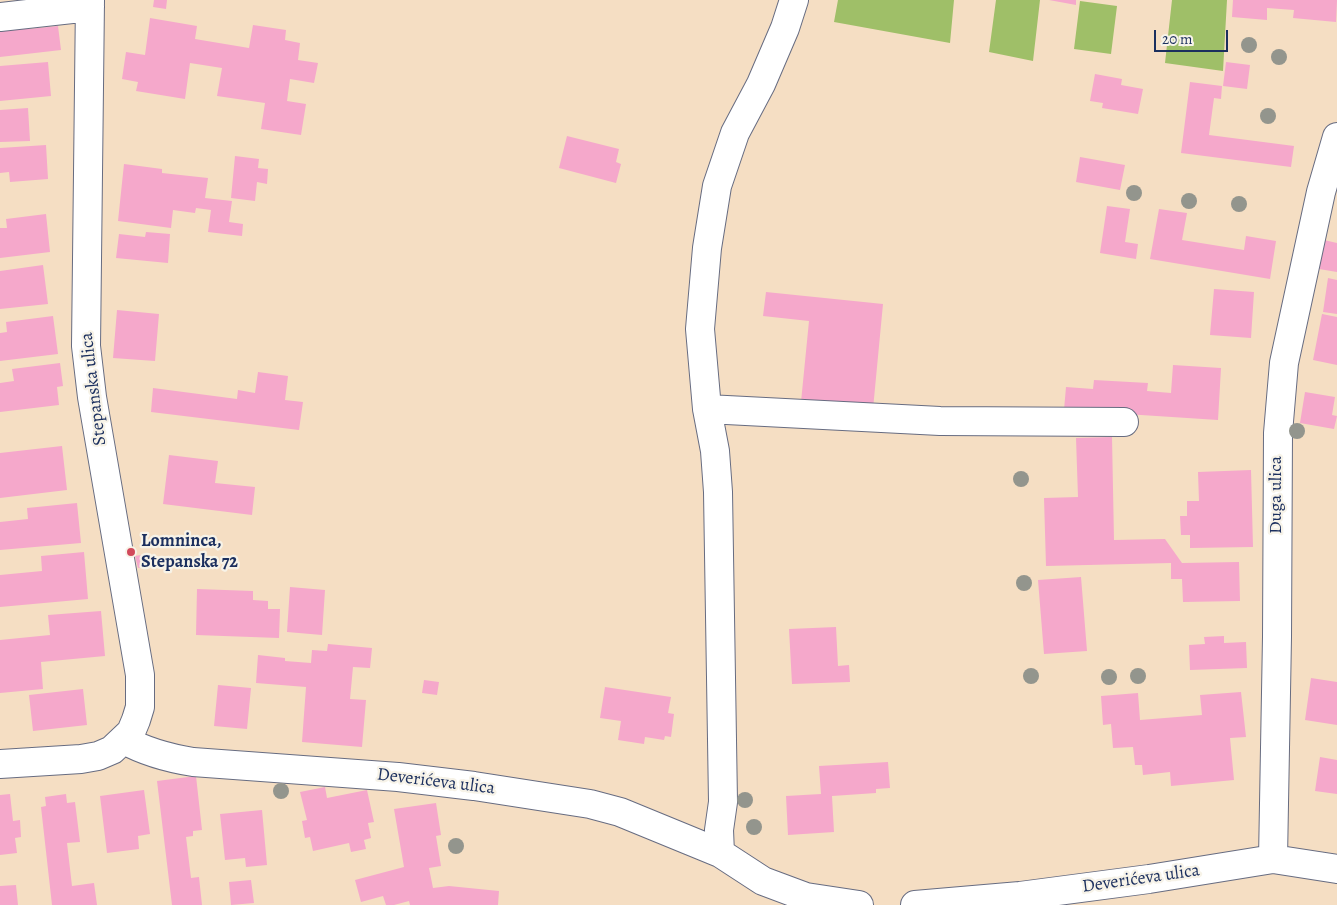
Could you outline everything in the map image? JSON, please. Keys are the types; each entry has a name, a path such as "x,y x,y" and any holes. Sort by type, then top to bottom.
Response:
{"street":[{"path":"720,853 719,830 723,802 718,492 716,451 707,409 700,329 707,248 717,186 735,133 761,84 785,28 794,0"},
{"path":"0,18 90,4"},
{"name":"Stepanska ulica","path":"90,4 86,346 92,397 140,675 140,707 132,732 124,740"},
{"name":"Duga ulica","path":"1273,859 1278,433 1284,364 1321,192 1337,137"},
{"path":"707,409 940,421 1124,422"},
{"path":"0,764 20,764 98,756 112,750 124,740"},
{"name":"Deverićeva ulica","path":"124,740 142,750 165,757 193,762 398,777 474,786 590,804 620,812 720,853 772,885 806,897 859,905"},
{"name":"Deverićeva ulica","path":"915,905 1020,896 1149,879 1273,859 1337,869"}],"green space":[{"path":"838,0 954,0 950,43 834,22"},
{"path":"996,0 1040,0 1033,61 989,52"},
{"path":"1172,0 1227,0 1223,71 1165,63"},
{"path":"1080,1 1117,6 1111,54 1074,49"}],"building":[{"path":"154,0 167,0 166,9 153,7"},
{"path":"1049,0 1076,0 1076,5"},
{"path":"1233,0 1337,0 1336,22 1293,18 1294,10 1267,8 1267,20 1232,17"},
{"path":"150,18 197,26 195,39 249,48 253,25 286,30 285,40 300,43 298,60 318,63 314,83 290,79 287,101 306,104 301,135 261,129 265,103 217,96 222,68 190,63 185,99 136,91 138,82 122,79 126,52 145,55"},
{"path":"27,20 28,29 58,26 61,50 0,57 0,23"},
{"path":"48,62 51,96 0,101 0,66"},
{"path":"1226,62 1250,65 1247,89 1223,86"},
{"path":"1095,74 1122,79 1121,85 1143,89 1138,114 1102,108 1103,103 1090,101"},
{"path":"1190,82 1222,86 1221,99 1214,98 1209,135 1294,146 1291,167 1181,153"},
{"path":"28,108 30,141 0,142 0,110"},
{"path":"567,136 619,149 616,162 621,164 616,183 559,168"},
{"path":"46,145 48,179 10,182 9,172 0,173 0,148"},
{"path":"235,156 259,159 258,168 268,169 267,184 257,182 255,201 231,198"},
{"path":"1080,157 1125,165 1120,190 1076,182"},
{"path":"124,164 162,169 162,173 208,178 205,198 232,201 229,222 243,224 242,236 208,232 211,210 196,208 195,213 173,210 171,228 118,221"},
{"path":"1107,206 1130,209 1125,242 1138,244 1136,259 1100,253"},
{"path":"1159,209 1187,213 1182,240 1244,250 1246,236 1276,241 1270,279 1150,259"},
{"path":"46,214 50,252 0,258 0,228 7,228 6,219"},
{"path":"146,232 170,234 168,263 116,258 119,234 145,237"},
{"path":"1324,240 1337,243 1337,272 1319,269"},
{"path":"43,265 48,304 0,309 0,271"},
{"path":"1328,278 1337,280 1337,314 1323,312"},
{"path":"1214,289 1254,292 1251,338 1210,335"},
{"path":"766,292 883,304 873,409 801,402 809,321 763,316"},
{"path":"117,310 159,314 155,361 113,358"},
{"path":"1322,314 1337,317 1337,365 1313,360"},
{"path":"53,316 58,354 0,361 0,333 7,332 6,322"},
{"path":"60,363 63,386 57,387 59,405 0,412 0,383 14,381 12,369"},
{"path":"1173,365 1221,368 1218,420 1064,410 1066,387 1093,389 1094,380 1148,383 1147,391 1171,393"},
{"path":"258,372 288,376 285,400 303,402 299,430 151,412 153,388 237,399 238,390 255,393"},
{"path":"1305,392 1335,397 1332,415 1337,416 1334,429 1300,423"},
{"path":"1112,437 1114,540 1165,539 1182,563 1239,562 1240,601 1183,602 1182,579 1171,579 1171,563 1046,566 1044,498 1078,497 1076,438"},
{"path":"62,446 67,490 0,498 0,453"},
{"path":"169,455 218,461 215,483 255,487 252,515 163,504"},
{"path":"1251,470 1253,547 1190,548 1190,535 1181,535 1180,516 1187,516 1187,501 1199,501 1198,472"},
{"path":"77,503 81,543 0,550 0,522 28,519 27,508"},
{"path":"84,552 88,599 0,607 0,575 42,571 41,556"},
{"path":"141,555 143,567 138,568 135,556"},
{"path":"1081,577 1087,651 1044,654 1038,580"},
{"path":"290,587 325,590 322,635 287,632"},
{"path":"197,589 253,591 253,600 268,601 268,609 280,609 279,638 196,635"},
{"path":"101,611 105,656 41,662 43,689 0,693 0,640 50,635 48,615"},
{"path":"836,627 838,666 849,665 850,682 792,684 789,629"},
{"path":"1224,636 1224,643 1246,642 1247,668 1190,670 1189,645 1205,644 1204,637"},
{"path":"328,644 372,648 370,668 353,667 350,699 366,700 362,747 302,742 306,687 256,683 258,655 285,658 285,661 311,663 312,650 327,651"},
{"path":"1311,678 1337,682 1337,725 1305,720"},
{"path":"424,680 439,682 437,695 422,693"},
{"path":"218,685 251,688 247,729 214,726"},
{"path":"605,687 671,697 668,713 674,714 671,737 665,736 664,740 645,737 644,744 618,740 621,721 600,718"},
{"path":"83,689 87,725 33,731 29,695"},
{"path":"1241,692 1246,737 1230,738 1234,780 1171,786 1170,772 1143,775 1142,765 1135,765 1133,747 1113,748 1111,724 1103,725 1101,696 1138,693 1140,720 1202,715 1200,695"},
{"path":"1320,757 1337,760 1337,794 1315,791"},
{"path":"888,762 890,788 876,789 876,793 832,796 834,832 788,835 786,796 821,794 819,766"},
{"path":"196,776 202,830 193,831 193,836 186,837 191,878 199,877 202,905 172,905 157,781"},
{"path":"325,787 327,798 367,790 374,822 368,823 371,838 364,840 366,849 351,852 349,843 313,851 310,837 305,838 302,821 307,820 300,792"},
{"path":"144,790 150,834 138,836 139,849 107,853 100,796"},
{"path":"10,794 13,821 20,820 21,837 15,838 17,853 0,855 0,795"},
{"path":"66,794 67,803 75,802 80,842 67,843 72,886 94,883 97,905 52,905 41,807 46,806 45,797"},
{"path":"436,803 441,835 436,836 441,866 429,868 433,888 449,886 499,891 498,905 410,905 409,901 386,905 383,896 361,902 355,880 404,867 394,809"},
{"path":"262,810 267,865 246,867 245,858 225,860 220,814"},
{"path":"251,880 254,903 231,905 229,882"},
{"path":"16,885 18,905 0,905 0,886"}],"place":[{"name":"Lomninca, Stepanska 72","path":"131,552"}]}
